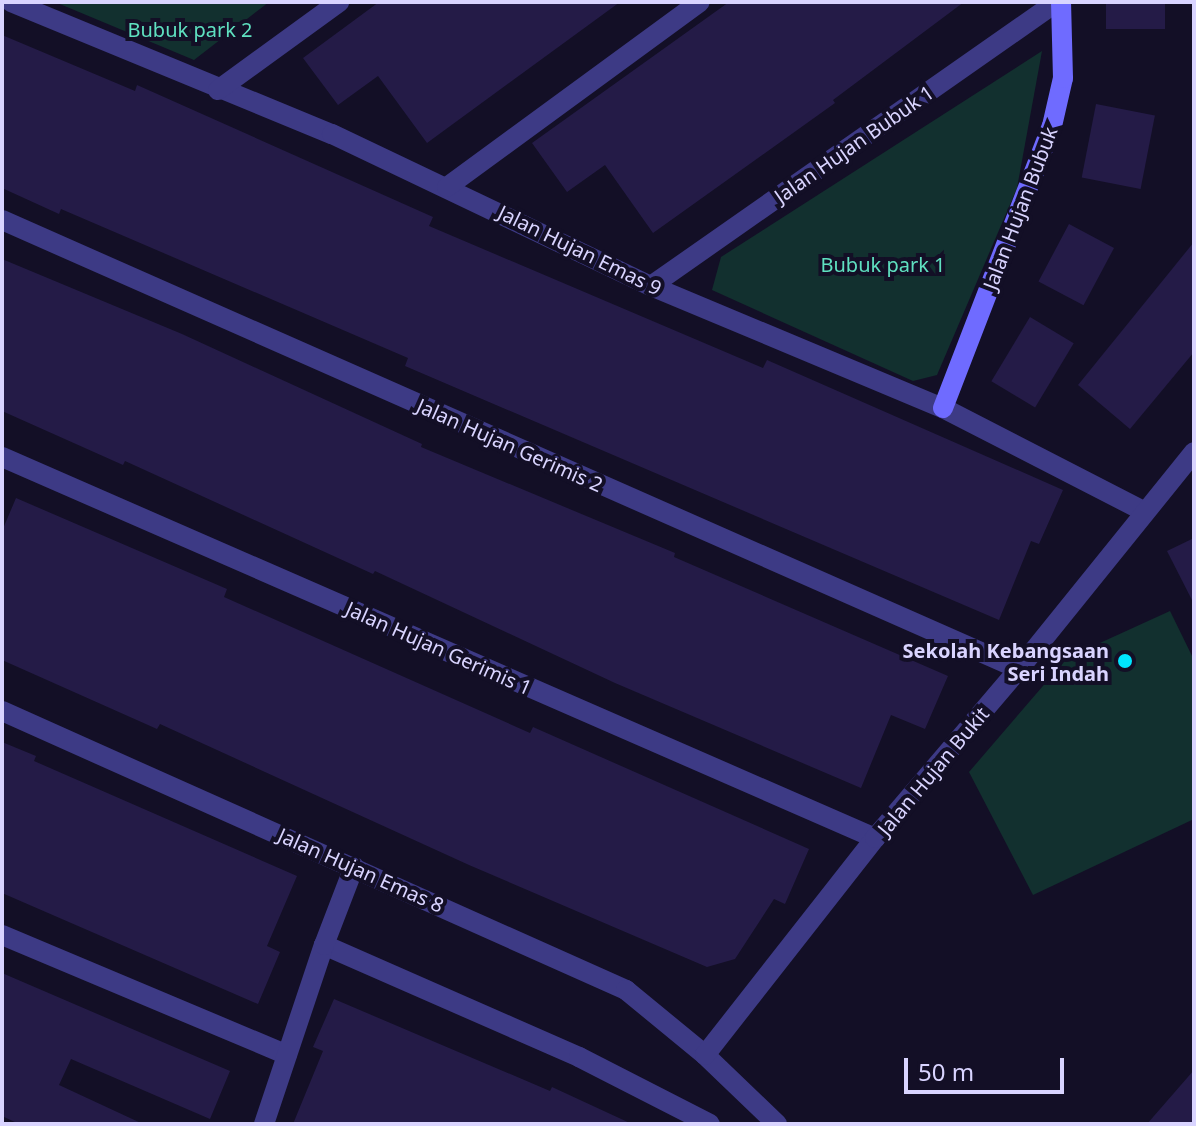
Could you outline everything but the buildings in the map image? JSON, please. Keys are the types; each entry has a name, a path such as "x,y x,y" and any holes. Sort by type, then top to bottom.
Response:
{"street":[{"name":"Jalan Hujan Emas 9","path":"11,2 218,90 332,134 651,286 943,408 1143,511"},
{"path":"218,90 339,2"},
{"path":"447,187 700,2"},
{"name":"Jalan Hujan Bubuk 1","path":"651,286 1059,2"},
{"name":"Jalan Hujan Bubuk","path":"943,408 1052,126 1063,78 1059,2"},
{"name":"Jalan Hujan Gerimis 2","path":"2,220 1019,669"},
{"name":"Jalan Hujan Bukit","path":"705,1055 875,838 1019,669 1143,511 1194,452"},
{"name":"Jalan Hujan Gerimis 1","path":"2,457 875,838"},
{"name":"Jalan Hujan Emas 8","path":"2,711 626,990 705,1055 777,1124"},
{"path":"264,1124 324,945 354,867"},
{"path":"2,935 287,1055"},
{"path":"324,945 579,1057 710,1124"}],"green space":[{"name":"Bubuk park 2","path":"55,2 269,2 194,60"},
{"name":"Bubuk park 1","path":"1042,51 1017,188 937,375 913,381 712,290 721,257"},
{"path":"1170,611 1194,660 1194,819 1033,895 969,772 1067,658"}],"place":[{"name":"Sekolah Kebangsaan Seri Indah","path":"1125,661"}]}
